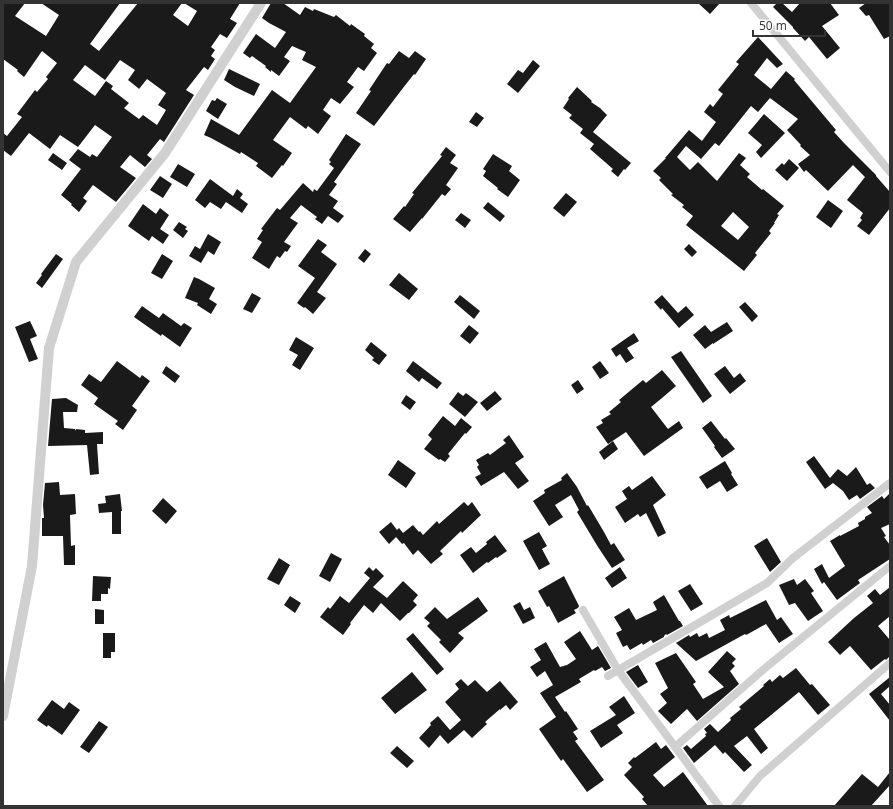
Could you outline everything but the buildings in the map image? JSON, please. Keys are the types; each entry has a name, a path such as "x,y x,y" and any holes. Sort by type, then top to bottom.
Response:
{"street":[{"path":"3,716 32,566 49,348 76,262 165,153 261,3"},
{"path":"751,3 890,172"},
{"path":"608,676 767,583 793,558 888,481"},
{"path":"675,747 764,669 890,566"},
{"path":"583,610 618,670 719,806"},
{"path":"735,806 760,776 890,664"}]}
